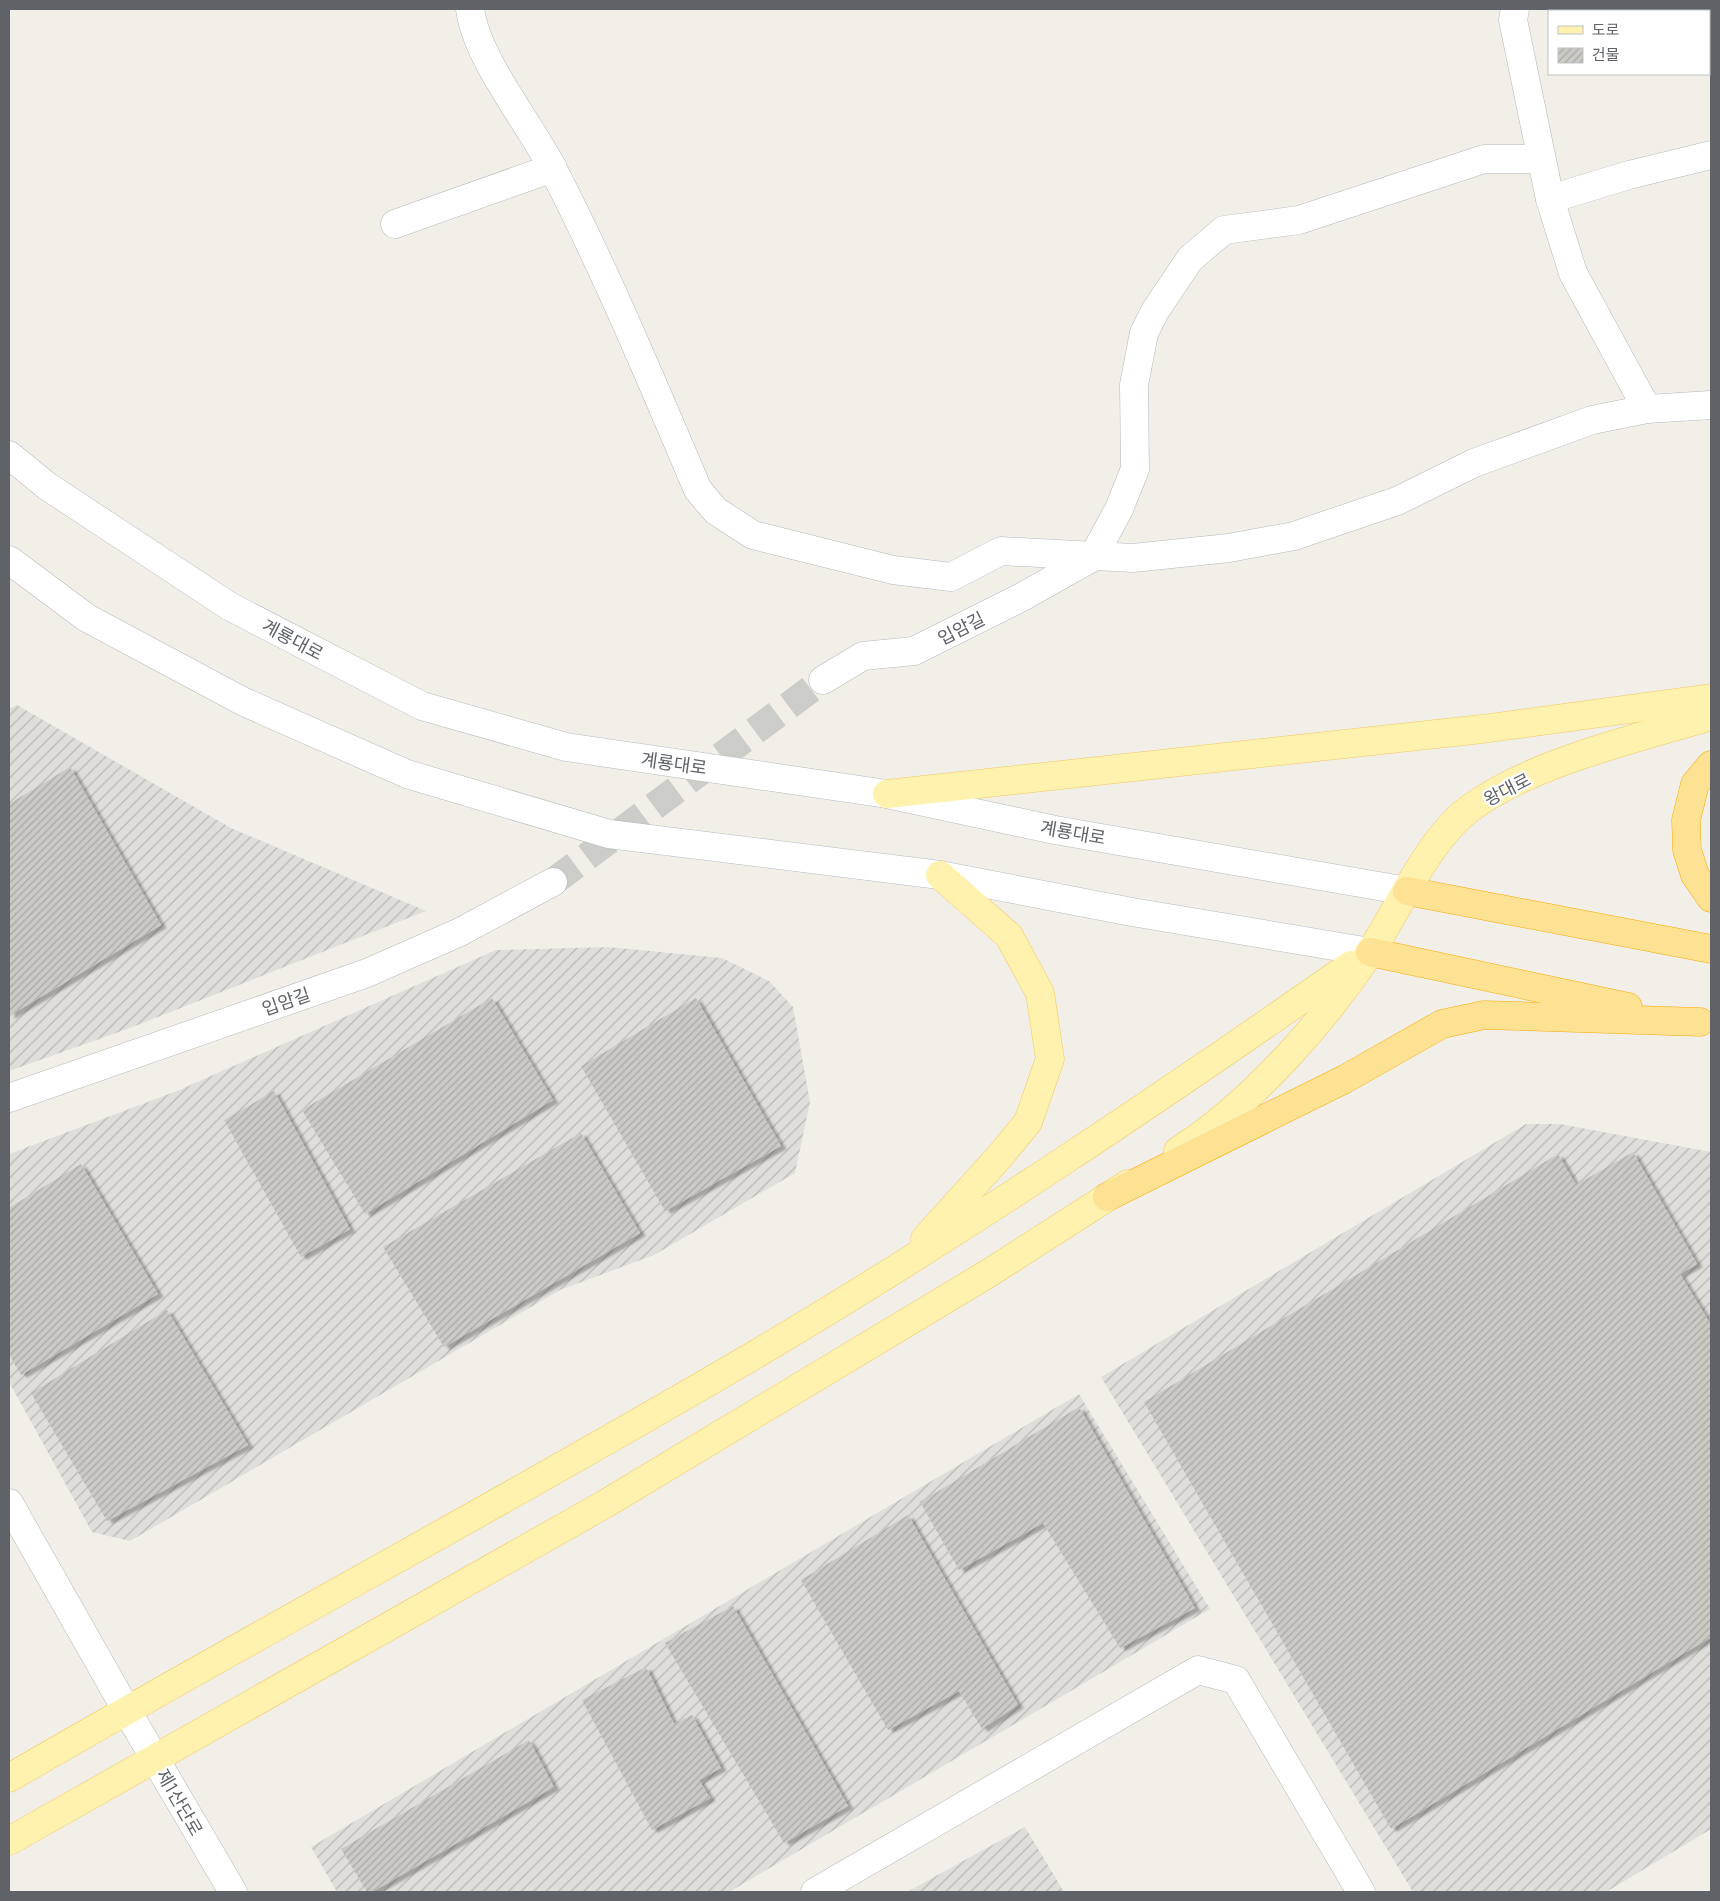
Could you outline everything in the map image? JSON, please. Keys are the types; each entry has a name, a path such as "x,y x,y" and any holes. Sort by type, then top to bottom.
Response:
{"highway":[{"path":"1711,765 1695,784 1686,820 1687,850 1695,875 1711,898"},
{"path":"1407,891 1711,949"},
{"path":"1370,952 1705,1023"},
{"path":"1107,1197 1345,1079 1442,1024 1484,1015 1705,1023"}],"main road":[{"path":"888,794 1482,729 1711,698"},
{"name":"왕대로","path":"9,1840 605,1504 989,1273 1209,1131 1302,1042 1370,952 1437,843 1468,810 1505,787 1585,754 1711,716"},
{"path":"904,1263 1028,1122 1050,1059 1040,993 1009,936 940,875"},
{"path":"9,1778 484,1512 766,1348 1030,1184 1178,1086 1370,952"}],"street":[{"path":"470,9 472,26 485,54 553,168 619,305 698,490 716,511 753,535 893,570 950,577 1001,551 1133,558 1229,548 1294,536 1397,501 1474,463 1583,423 1647,409 1711,405"},
{"path":"1515,9 1513,20 1541,159 1550,199 1573,273 1647,409"},
{"path":"1550,199 1629,175 1711,155"},
{"path":"1093,557 1119,510 1135,469 1134,385 1144,334 1155,311 1190,259 1224,230 1299,220 1484,159 1541,159"},
{"path":"395,224 553,168"},
{"name":"계룡대로","path":"9,455 47,486 229,606 422,706 566,748 888,794 1055,830 1407,891"},
{"name":"입암길","path":"823,680 863,656 914,651 1022,597 1093,557"},
{"path":"9,560 96,623 244,702 407,774 609,834 940,875 1132,912 1370,952"},
{"name":"입암길","path":"9,1098 367,973 460,932 553,882"},
{"name":"제1산단로","path":"9,1503 127,1712 233,1892"},
{"path":"815,1892 1198,1670 1236,1680 1361,1892"}],"shaded area":[{"path":"17,705 231,828 426,911 130,1028 9,1071 9,709"},
{"path":"608,947 722,958 769,981 793,1007 810,1102 795,1173 654,1255 560,1290 130,1541 92,1532 9,1382 9,1154 177,1091 496,950"},
{"path":"1526,1124 1560,1124 1711,1152 1711,1829 1606,1892 1413,1892 1101,1377"},
{"path":"1079,1394 1210,1609 729,1892 337,1892 311,1847"},
{"path":"1025,1827 1064,1892 907,1892"}],"building":[{"path":"70,767 161,925 9,1016 9,804"},
{"path":"492,998 553,1100 365,1214 302,1110"},
{"path":"696,998 781,1146 665,1211 581,1066"},
{"path":"274,1091 350,1229 301,1257 224,1120"},
{"path":"581,1133 640,1233 444,1347 383,1247"},
{"path":"1633,1152 1697,1264 1680,1274 1711,1325 1711,1637 1391,1829 1144,1402 1558,1154 1576,1185"},
{"path":"81,1164 158,1294 21,1375 9,1354 9,1208"},
{"path":"167,1310 248,1445 107,1521 31,1393"},
{"path":"1079,1407 1195,1608 1120,1648 1043,1523 959,1570 920,1502"},
{"path":"908,1515 1018,1705 982,1729 959,1691 888,1730 801,1580"},
{"path":"733,1606 848,1806 784,1843 665,1643"},
{"path":"646,1667 674,1724 692,1715 721,1768 699,1780 710,1798 652,1830 582,1700"},
{"path":"529,1740 554,1787 372,1892 367,1892 341,1849"}],"tunnel":[{"path":"553,882 823,680"}]}
